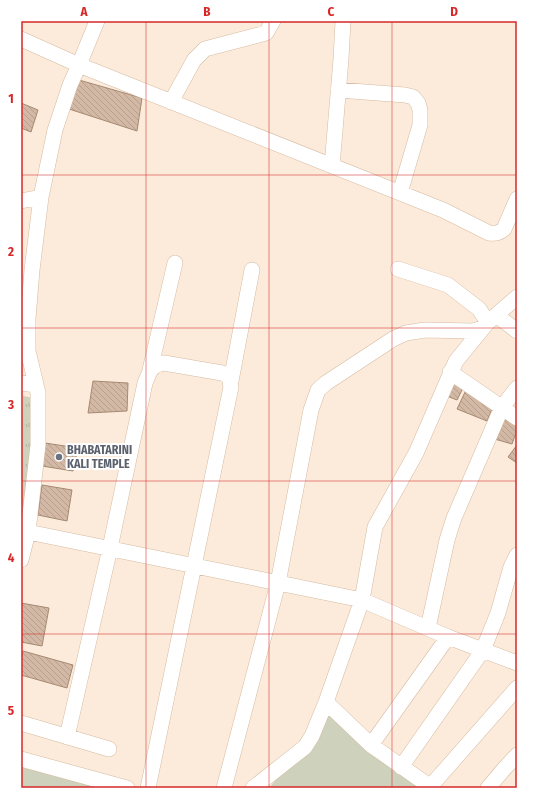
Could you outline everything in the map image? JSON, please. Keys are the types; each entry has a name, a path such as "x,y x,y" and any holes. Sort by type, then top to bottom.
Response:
{"street":[{"path":"21,560 38,445 38,393 28,384 28,351 25,304 27,268 55,130 70,84 80,65 97,21"},
{"path":"171,102 194,60 205,49 266,33 273,21"},
{"path":"332,166 343,21"},
{"path":"21,39 171,102 443,210 489,233 495,234 504,229 517,199"},
{"path":"338,90 405,95 413,97 418,103 420,110 420,125 400,193"},
{"path":"21,201 41,198"},
{"path":"67,737 110,548 145,383 150,370 175,263"},
{"path":"398,269 448,285 478,309 487,321 491,319 517,331"},
{"path":"148,788 195,566 231,386 252,270"},
{"path":"224,788 278,583 311,410 318,390 326,383 393,339 406,333 425,330 473,331 483,328 491,319 517,297"},
{"path":"253,788 305,747 312,736 326,702 362,600 375,527 416,453 456,361 491,319"},
{"path":"150,370 156,364 164,363 222,372 229,376 231,381"},
{"path":"450,372 517,418"},
{"path":"428,628 447,540 454,518 502,407 517,388"},
{"path":"24,532 110,548 362,600 448,637 517,663"},
{"path":"400,767 483,650 498,613 511,567 517,555"},
{"path":"371,745 448,637"},
{"path":"326,702 371,745 431,788 517,688"},
{"path":"21,723 109,749"},
{"path":"488,788 517,756"},
{"path":"21,759 128,788"}],"green space":[{"path":"23,396 34,398 25,513 21,517 21,433"},
{"path":"325,712 429,788 269,788 293,759"},
{"path":"21,767 110,788 21,788"}],"building":[{"path":"79,80 142,98 137,131 69,109"},
{"path":"21,103 38,110 31,132 21,128"},
{"path":"450,376 465,384 457,400 442,394"},
{"path":"93,381 128,383 127,411 88,413"},
{"path":"467,388 494,404 487,421 457,409"},
{"path":"499,418 517,423 517,430 512,444 491,438"},
{"name":"BHABATARINI KALI TEMPLE","path":"45,443 78,448 73,471 42,466"},
{"path":"517,445 517,463 508,457"},
{"path":"42,485 72,490 67,521 38,515"},
{"path":"21,603 49,608 42,646 21,642"},
{"path":"23,651 73,665 67,688 21,675 21,660"}],"place":[{"name":"BHABATARINI KALI TEMPLE","path":"59,457"}]}
